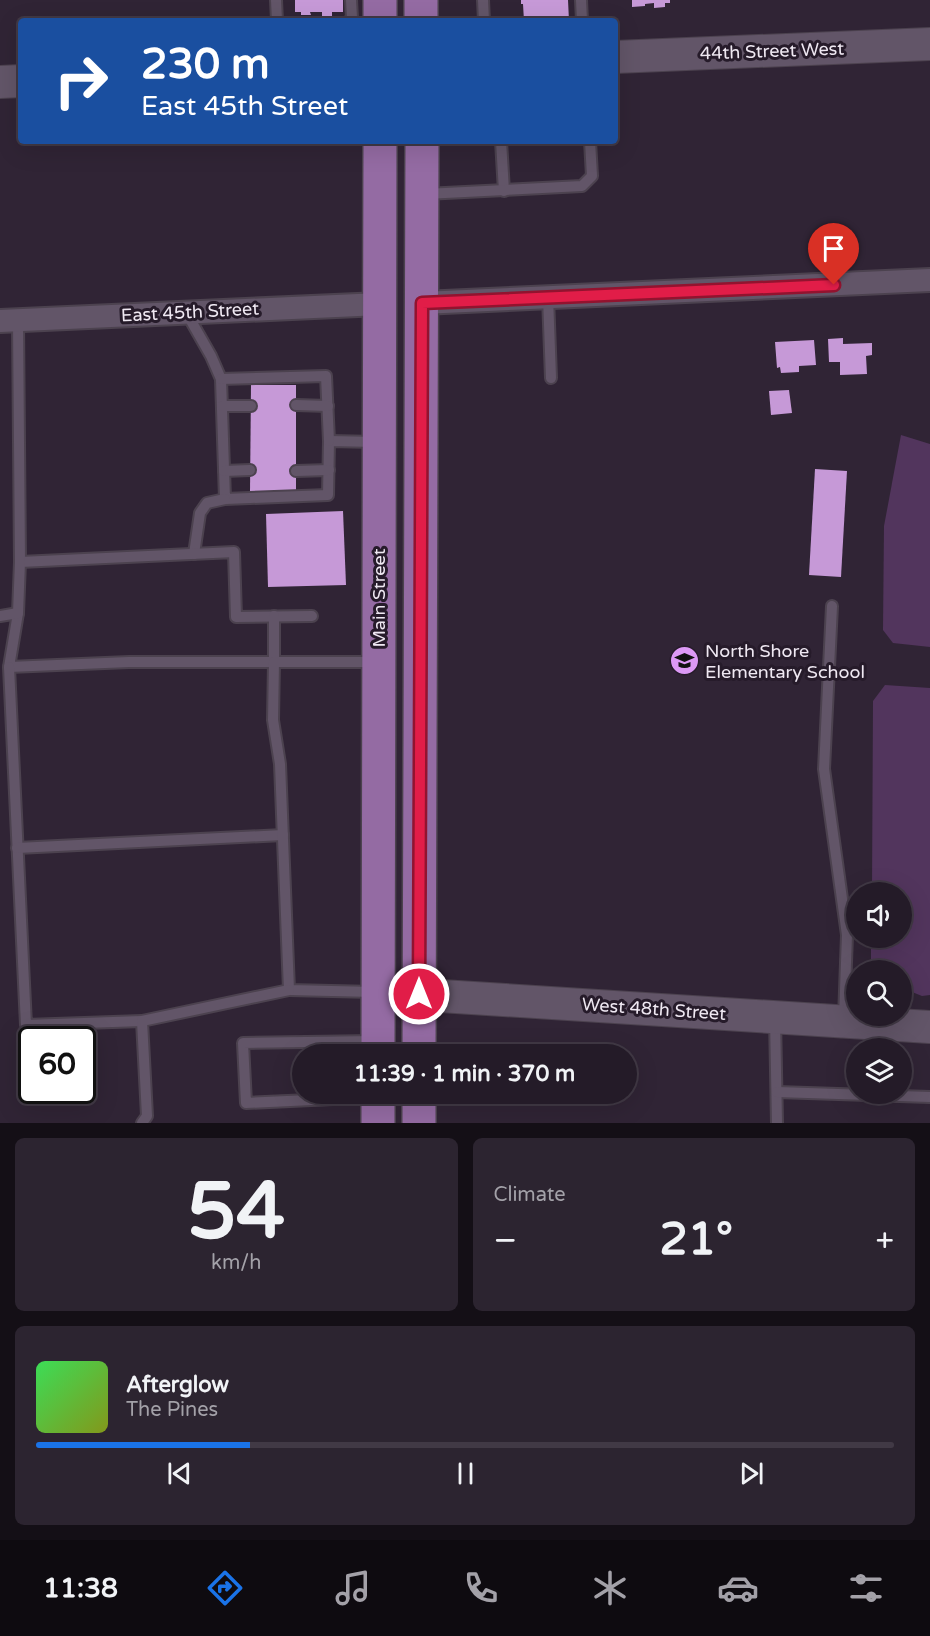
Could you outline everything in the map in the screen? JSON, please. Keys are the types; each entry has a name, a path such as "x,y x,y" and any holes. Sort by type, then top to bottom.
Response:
{"main road":[{"path":"380,0 380,18"},
{"path":"421,0 421,18"},
{"name":"Main Street","path":"378,1044 380,144"},
{"path":"419,1044 422,144"},
{"path":"419,1104 419,1123"}],"street":[{"name":"44th Street West","path":"618,57 930,44"},
{"path":"0,82 18,81"},
{"path":"422,303 930,280"},
{"name":"East 45th Street","path":"9,321 380,304"},
{"name":"West 48th Street","path":"378,992 930,1027"}],"lane":[{"path":"276,0 277,18"},
{"path":"351,0 352,18"},
{"path":"483,0 484,18"},
{"path":"581,0 582,18"},
{"path":"501,144 504,191"},
{"path":"422,194 582,186 592,176 590,144"},
{"path":"548,297 551,378"},
{"path":"186,312 221,379 225,499"},
{"path":"9,321 20,562 18,613 9,667 26,1025 142,1021 289,990 378,992"},
{"path":"194,554 200,513 207,503 225,499 328,495 329,441 326,376 221,379"},
{"path":"296,405 328,406"},
{"path":"222,406 251,406"},
{"path":"329,441 380,442"},
{"path":"224,471 250,470"},
{"path":"296,471 329,470"},
{"path":"20,562 234,552 236,617 312,616"},
{"path":"832,606 824,769 847,935 844,1021"},
{"path":"0,616 18,613"},
{"path":"274,616 273,720 280,764 289,990"},
{"path":"9,667 129,662 379,662"},
{"path":"17,848 283,835"},
{"path":"775,1017 777,1123"},
{"path":"142,1021 147,1116 142,1123"},
{"path":"292,1045 243,1043 246,1103 292,1104"},
{"path":"777,1092 930,1097"},
{"path":"312,1104 378,1105"}],"shaded area":[{"path":"901,435 930,444 930,647 893,643 883,630 884,526"},
{"path":"885,685 930,688 930,995 922,996 912,992 912,960 871,960 871,948 912,948 912,882 872,882 873,701"}],"building":[{"path":"295,0 343,0 343,12 332,12 332,16 322,16 322,12 301,15 301,12 295,12"},
{"path":"521,0 568,0 569,18 524,18 523,4"},
{"path":"632,0 670,0 670,3 665,3 665,7 654,8 654,3 632,7"},
{"path":"843,338 843,344 872,343 872,355 866,356 867,374 840,375 840,362 829,362 828,339"},
{"path":"814,340 816,365 799,366 799,372 781,373 780,367 777,368 775,342"},
{"path":"251,385 296,385 296,492 250,492"},
{"path":"789,390 792,413 771,415 769,391"},
{"path":"815,469 847,471 841,577 809,575"},
{"path":"343,511 346,585 268,587 266,514"}],"place":[{"name":"North Shore Elementary School","path":"684,661"}],"route":[{"path":"419,994 422,303 834,285"}]}
